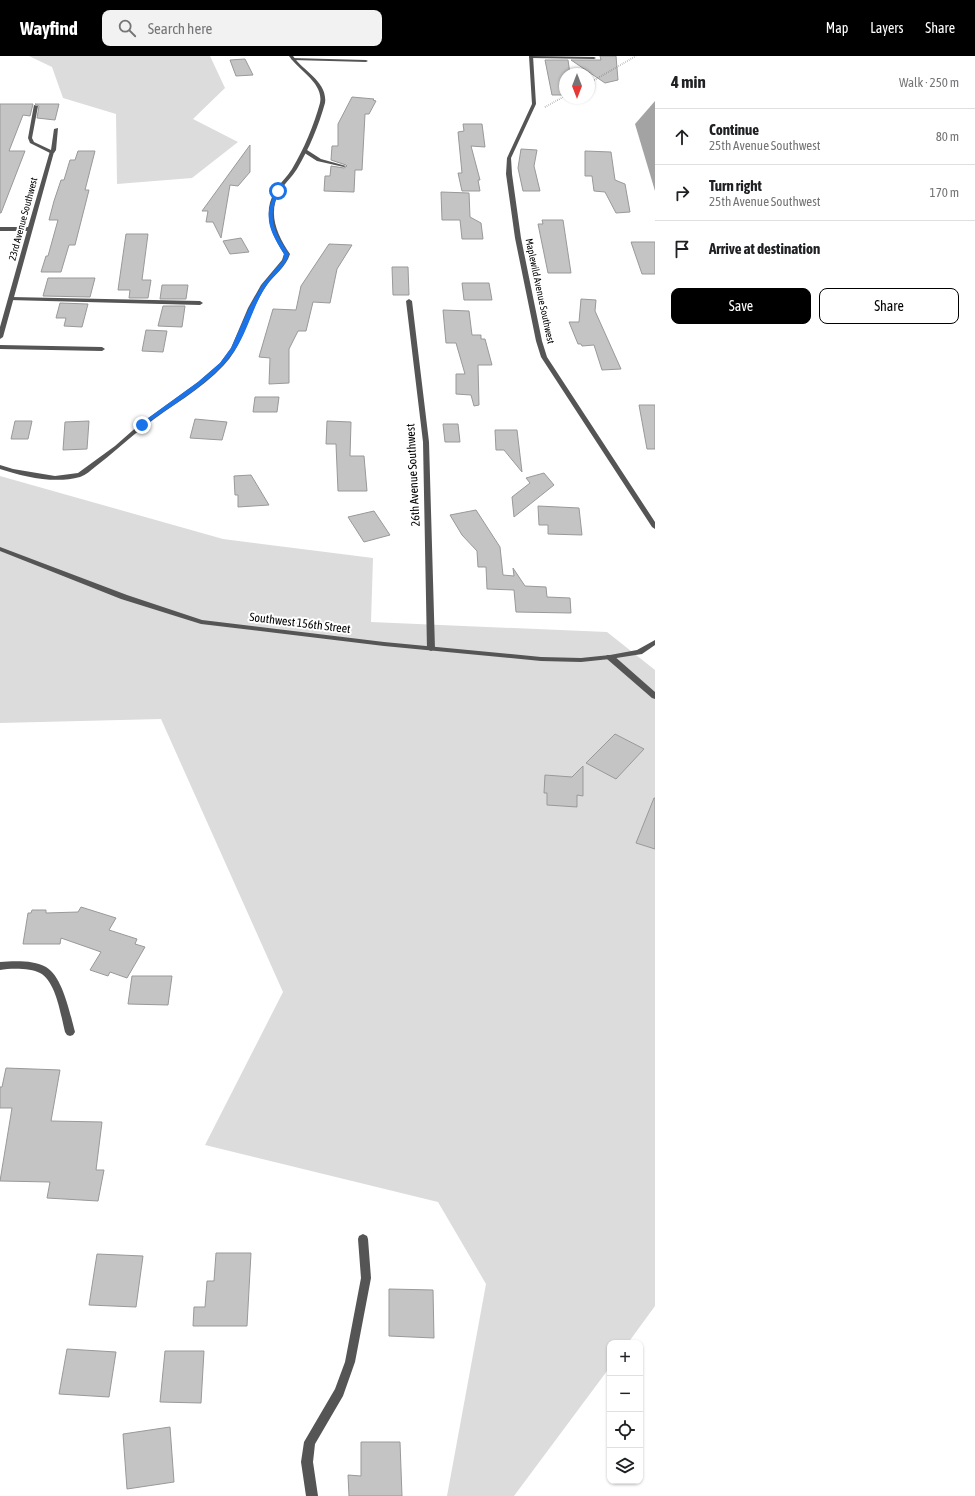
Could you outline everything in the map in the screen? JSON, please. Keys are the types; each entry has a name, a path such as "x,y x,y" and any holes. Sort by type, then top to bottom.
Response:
{"street":[{"path":"531,56 594,58"},
{"name":"Maplewild Avenue Southwest","path":"531,56 534,104 509,158 509,174 518,238 539,341 544,357 655,527"},
{"path":"292,58 366,61"},
{"path":"0,467 12,471 55,478 80,474 118,447 142,425 200,383 222,364 234,348 264,285 285,260 287,254 273,232 271,218 272,203 278,191 293,172 305,151 321,107 323,95 315,80 301,69 292,58"},
{"path":"36,106 30,138 32,143 52,152"},
{"name":"23rd Avenue Southwest","path":"0,337 52,152 54,150 56,129"},
{"path":"305,151 319,160 344,166"},
{"path":"0,229 31,229"},
{"path":"11,299 200,304"},
{"name":"26th Avenue Southwest","path":"409,301 426,442 431,649"},
{"path":"0,347 102,349"},
{"name":"Southwest 156th Street","path":"0,549 124,597 201,622 431,649 541,659 581,660 610,657"},
{"path":"610,657 640,652 655,642"},
{"path":"610,657 655,696"},
{"path":"0,966 20,966 44,970 50,976 58,992 70,1032"},
{"path":"312,1496 307,1462 310,1442 340,1392 350,1362 366,1278 364,1239"}],"path":[{"path":"595,80 636,56"},
{"path":"530,114 559,99"}],"shaded area":[{"path":"29,56 210,56 225,88 193,119 238,142 192,178 117,184 116,114 63,98 52,67"},
{"path":"655,101 655,191 635,124"},
{"path":"0,476 223,539 373,558 371,622 607,632 655,670 655,1306 630,1340 607,1340 607,1371 514,1496 447,1496 486,1284 438,1202 205,1145 283,992 161,719 0,723"}],"building":[{"path":"600,56 616,56 618,80 605,83 595,76 595,68 583,68 571,60 601,60"},
{"path":"245,59 253,75 236,76 230,60"},
{"path":"545,60 568,60 569,68 559,68 559,95 552,95"},
{"path":"352,97 374,99 373,100 376,101 369,114 365,114 362,170 355,170 354,192 324,191 325,176 330,176 331,166 344,168 347,166 331,160 332,146 338,146 338,124"},
{"path":"0,104 33,104 30,116 23,115 9,151 25,151 1,213 0,213"},
{"path":"35,104 59,104 55,120 37,118 39,106"},
{"path":"463,124 482,124 485,147 471,146 480,180 478,180 480,191 462,191 458,173 462,173 458,132 464,131"},
{"path":"250,145 250,172 238,186 230,185 221,238 213,222 206,222 208,211 202,211"},
{"path":"521,149 537,150 534,166 540,191 523,191 518,168"},
{"path":"78,151 95,151 85,190 89,190 75,245 69,245 61,272 41,272 46,256 48,256 58,220 49,220 54,201 61,180 64,180 70,160 75,160"},
{"path":"585,151 611,152 615,180 625,184 630,212 616,213 605,192 594,191 592,176 585,176"},
{"path":"441,192 469,193 470,217 481,223 483,239 462,239 460,220 442,220"},
{"path":"542,220 563,220 571,273 548,273 538,224 543,224"},
{"path":"126,234 148,234 142,280 151,280 148,298 129,298 130,290 118,290"},
{"path":"241,238 249,252 230,254 223,241"},
{"path":"631,242 655,242 655,274 642,274"},
{"path":"329,244 352,245 337,269 330,303 313,302 306,331 298,331 289,349 289,383 269,384 270,358 259,357 273,309 296,310 301,286"},
{"path":"392,267 408,267 409,295 393,295"},
{"path":"48,278 95,278 90,297 43,296"},
{"path":"462,283 489,283 492,300 464,300"},
{"path":"162,285 188,285 186,299 160,299"},
{"path":"581,299 596,300 595,311 621,369 602,370 594,345 582,346 581,344 578,344 569,322 579,322"},
{"path":"60,303 88,304 82,327 64,326 66,318 56,318"},
{"path":"163,306 185,306 182,327 158,326"},
{"path":"443,310 469,311 472,335 481,335 481,339 485,339 492,365 478,365 479,405 474,406 471,395 456,394 456,374 465,374 456,343 446,343"},
{"path":"146,330 167,331 163,352 142,351"},
{"path":"255,397 279,397 277,412 253,412"},
{"path":"639,405 655,405 655,449 647,449"},
{"path":"195,419 227,422 222,440 190,438"},
{"path":"15,421 32,421 28,439 11,439"},
{"path":"89,421 87,449 63,450 65,422"},
{"path":"327,421 351,422 350,456 364,456 367,491 338,491 336,444 326,444"},
{"path":"443,424 458,424 460,442 445,442"},
{"path":"495,430 517,430 522,472 504,450 496,450"},
{"path":"544,473 554,485 514,517 512,497 530,483 526,478"},
{"path":"251,475 269,505 238,507 238,495 235,495 234,476"},
{"path":"538,506 579,508 582,535 548,534 548,525 539,525"},
{"path":"476,510 500,547 503,575 514,576 513,568 525,586 546,587 547,597 570,598 571,613 516,612 514,590 487,589 486,567 478,567 477,551 462,535 450,515"},
{"path":"374,511 390,535 364,542 348,517"},
{"path":"615,734 644,749 616,779 586,763"},
{"path":"583,766 583,796 577,795 577,807 547,805 547,793 544,793 545,775 572,777"},
{"path":"655,798 655,849 636,843"},
{"path":"81,907 116,918 109,930 137,939 135,944 145,947 127,978 110,972 108,976 90,970 101,952 61,938 60,944 23,944 28,913 31,913 32,910 46,910 46,913 78,912"},
{"path":"132,976 172,976 168,1005 128,1004"},
{"path":"6,1068 60,1070 51,1121 102,1122 96,1170 104,1170 98,1201 47,1198 50,1182 0,1181 12,1108 0,1108 0,1087 2,1087"},
{"path":"216,1253 251,1253 247,1326 193,1326 194,1307 205,1307 207,1281 214,1281"},
{"path":"97,1254 143,1256 136,1307 89,1305"},
{"path":"389,1289 433,1290 434,1338 389,1336"},
{"path":"67,1349 116,1352 109,1397 59,1394"},
{"path":"165,1351 204,1351 201,1403 160,1402"},
{"path":"170,1427 174,1482 127,1489 123,1434"},
{"path":"361,1442 400,1442 402,1496 349,1496 348,1475 361,1476"}],"route":[{"path":"142,425 200,383 222,364 234,348 264,285 285,260 287,254 273,232 271,218 272,203 278,191"}]}
